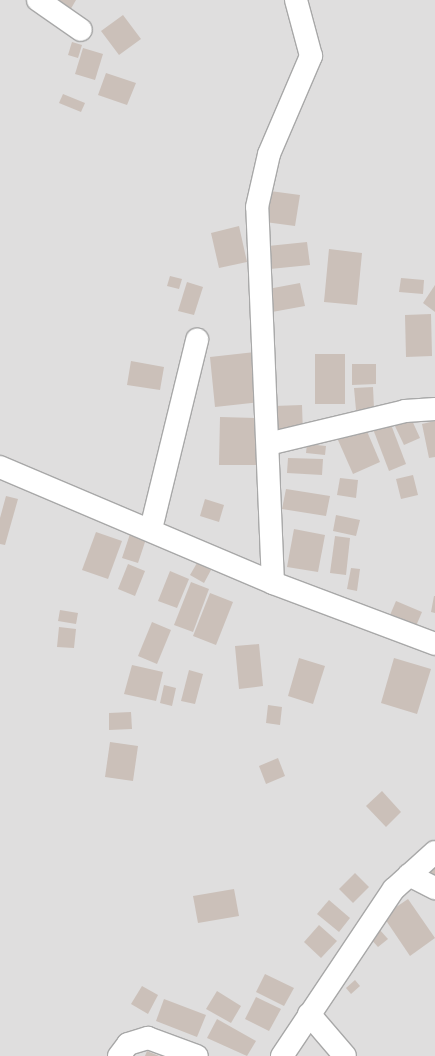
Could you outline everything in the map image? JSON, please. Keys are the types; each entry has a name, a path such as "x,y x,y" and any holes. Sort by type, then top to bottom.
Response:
{"street":[{"path":"38,0 81,30"},
{"path":"272,583 257,200 269,154 311,56 296,0"},
{"path":"151,529 197,340"},
{"path":"268,444 405,411 435,409"},
{"path":"0,467 151,529 272,583 435,644"},
{"path":"282,1056 394,889 435,852"},
{"path":"409,875 435,888"},
{"path":"309,1014 345,1056"},
{"path":"119,1056 128,1044 148,1038 197,1056"}],"shaded area":[{"path":"0,0 435,0 435,1056 0,1056"}],"building":[{"path":"57,0 76,0 69,12"},
{"path":"123,15 141,39 119,55 101,31"},
{"path":"72,42 82,45 78,58 68,55"},
{"path":"83,48 103,54 95,80 75,74"},
{"path":"106,73 136,83 127,105 98,95"},
{"path":"63,94 85,103 81,112 59,103"},
{"path":"270,191 300,195 295,226 265,222"},
{"path":"239,226 247,262 219,268 211,233"},
{"path":"307,242 310,265 270,269 268,246"},
{"path":"329,249 362,253 357,305 324,302"},
{"path":"170,276 182,279 179,289 167,286"},
{"path":"401,278 424,280 423,294 399,292"},
{"path":"187,282 203,287 194,315 178,311"},
{"path":"300,283 305,306 272,312 268,289"},
{"path":"435,285 435,312 423,303"},
{"path":"431,314 432,356 406,357 405,315"},
{"path":"255,352 261,402 215,407 210,357"},
{"path":"315,354 345,354 345,404 315,404"},
{"path":"131,361 164,367 160,390 127,385"},
{"path":"352,364 376,364 376,384 352,385"},
{"path":"373,387 374,409 356,410 354,388"},
{"path":"302,405 303,435 275,436 274,406"},
{"path":"410,416 420,438 404,445 394,424"},
{"path":"220,417 261,418 260,465 219,465"},
{"path":"435,421 435,457 429,458 422,424"},
{"path":"390,422 406,464 389,471 373,429"},
{"path":"366,429 380,462 353,474 338,440"},
{"path":"307,444 326,446 325,455 306,453"},
{"path":"288,458 323,459 322,475 287,473"},
{"path":"413,475 418,495 401,499 396,479"},
{"path":"340,478 358,480 356,498 337,495"},
{"path":"286,489 330,496 326,516 282,509"},
{"path":"6,496 18,499 5,545 0,544 0,518"},
{"path":"205,499 224,505 219,522 200,516"},
{"path":"336,515 360,520 356,536 333,531"},
{"path":"294,529 325,535 318,572 287,567"},
{"path":"131,531 147,536 138,563 122,558"},
{"path":"96,532 122,541 108,579 82,570"},
{"path":"335,536 350,538 346,575 330,573"},
{"path":"197,563 211,570 204,583 190,575"},
{"path":"128,564 145,571 135,596 118,589"},
{"path":"351,568 360,569 357,591 347,589"},
{"path":"170,571 189,579 177,608 158,601"},
{"path":"191,582 209,589 193,632 174,625"},
{"path":"210,593 233,602 216,645 193,636"},
{"path":"435,596 435,613 431,612"},
{"path":"396,601 422,612 416,626 390,615"},
{"path":"60,610 78,613 76,624 58,621"},
{"path":"152,622 171,630 157,664 138,656"},
{"path":"59,627 76,629 74,648 57,647"},
{"path":"259,644 263,686 239,689 235,646"},
{"path":"299,658 325,666 313,704 288,696"},
{"path":"394,658 431,669 417,714 381,703"},
{"path":"132,665 163,672 156,701 124,694"},
{"path":"189,670 203,674 195,704 181,701"},
{"path":"164,685 176,688 172,706 160,703"},
{"path":"268,705 282,707 280,725 266,723"},
{"path":"131,712 132,729 109,730 109,713"},
{"path":"110,742 138,746 133,781 105,777"},
{"path":"278,758 285,776 266,784 259,766"},
{"path":"382,791 401,812 386,827 366,806"},
{"path":"435,866 435,879 428,871"},
{"path":"355,873 369,887 353,903 339,889"},
{"path":"234,889 239,916 198,923 193,896"},
{"path":"408,899 435,938 410,956 383,916"},
{"path":"329,900 350,918 339,932 317,914"},
{"path":"319,925 337,941 321,958 304,942"},
{"path":"379,929 388,939 378,947 369,937"},
{"path":"265,974 294,988 284,1006 256,992"},
{"path":"355,980 360,986 351,994 346,988"},
{"path":"142,986 158,995 148,1014 131,1004"},
{"path":"217,991 241,1006 231,1023 206,1009"},
{"path":"256,997 281,1009 269,1031 245,1019"},
{"path":"164,999 206,1015 197,1037 156,1021"},
{"path":"217,1019 256,1041 247,1056 207,1038"},
{"path":"147,1051 159,1056 145,1056"}]}
